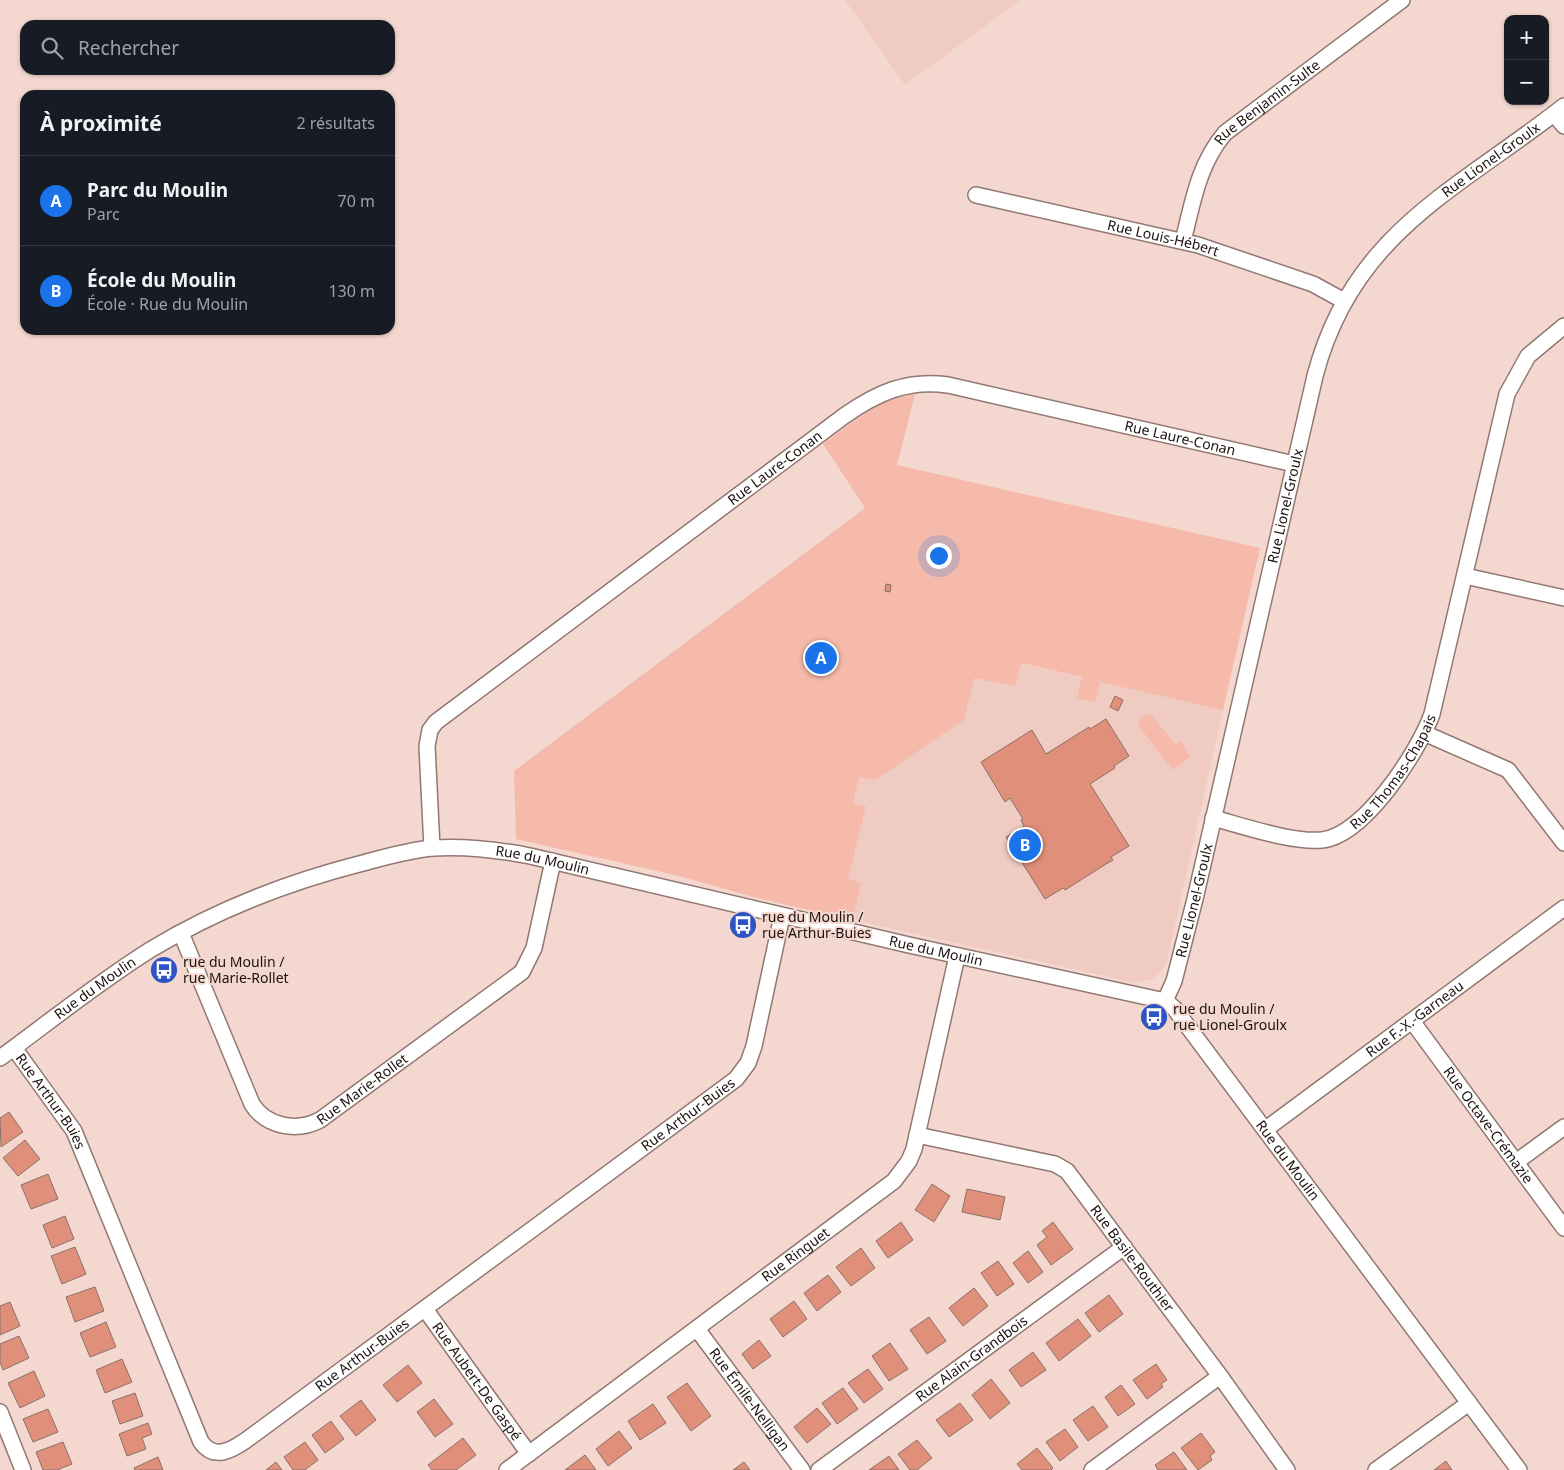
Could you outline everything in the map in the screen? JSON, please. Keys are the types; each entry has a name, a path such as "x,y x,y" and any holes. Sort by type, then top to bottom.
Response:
{"street":[{"name":"Rue Benjamin-Sulte","path":"1183,241 1201,170 1210,153 1225,133 1402,0"},
{"path":"1559,110 1564,126"},
{"name":"Rue Lionel-Groulx","path":"1165,1001 1174,981 1214,818 1319,361 1344,301 1368,265 1404,225 1452,186 1559,110"},
{"name":"Rue Louis-Hébert","path":"976,195 1183,241 1313,284 1344,301"},
{"name":"Rue Thomas-Chapais","path":"1214,818 1305,840 1323,840 1337,836 1355,824 1374,804 1424,733 1435,702 1507,394 1528,356 1564,326"},
{"name":"Rue Laure-Conan","path":"432,848 427,746 428,734 436,722 844,416 879,394 912,384 948,385 1294,464"},
{"path":"1465,576 1564,598"},
{"path":"1424,733 1508,770 1564,843"},
{"name":"Rue du Moulin","path":"0,1058 141,956 181,933 250,899 322,874 383,858 432,848 486,849 553,861 782,916 1165,1001 1174,1008 1266,1129 1519,1470"},
{"name":"Rue Marie-Rollet","path":"181,933 255,1109 261,1115 278,1124 301,1126 320,1120 522,972 534,948 553,861"},
{"name":"Rue F.-X.-Garneau","path":"1266,1129 1564,908"},
{"name":"Rue Arthur-Buies","path":"14,1048 74,1131 201,1442 207,1449 222,1453 234,1448 425,1309 742,1072 754,1046 782,916"},
{"name":"Rue Ringuet","path":"507,1470 888,1187 909,1161 917,1134 957,956"},
{"name":"Rue Octave-Crémazie","path":"1412,1022 1564,1228"},
{"path":"1516,1162 1564,1127"},
{"name":"Rue Basile-Routhier","path":"917,1134 1059,1166 1074,1178 1287,1470"},
{"name":"Rue Alain-Grandbois","path":"819,1470 1124,1247"},
{"name":"Rue Aubert-De Gaspé","path":"425,1309 529,1454"},
{"name":"Rue Émile-Nelligan","path":"697,1329 802,1470"},
{"path":"1092,1470 1220,1376"},
{"path":"1376,1470 1469,1403"},
{"path":"0,1412 24,1470"}],"shaded area":[{"path":"845,0 1020,0 905,85"},
{"path":"915,394 897,465 1260,548 1223,710 1100,682 1095,702 1077,698 1082,677 1021,663 1015,686 974,678 964,720 875,780 859,777 853,803 866,806 848,879 861,883 853,920 757,898 679,876 516,839 514,771 865,508 823,444 855,420 878,406"},
{"path":"979,654 1223,710 1167,961 1161,972 1152,979 1136,983 853,920 861,883 848,880 866,806 853,803 859,777"},
{"path":"1147,714 1152,716 1176,745 1181,741 1190,757 1173,770 1138,725 1139,720"}],"building":[{"path":"886,584 891,585 890,592 885,591"},
{"path":"1115,696 1123,700 1118,711 1110,707"},
{"path":"1106,719 1129,756 1114,766 1115,768 1090,784 1129,846 1111,857 1113,860 1065,890 1063,888 1045,899 1006,837 1024,826 1021,820 1023,819 1010,798 1005,802 981,762 1032,730 1046,754 1089,727 1090,729"},
{"path":"9,1112 23,1132 1,1147 0,1118"},
{"path":"25,1140 40,1159 18,1176 3,1158"},
{"path":"48,1174 58,1199 31,1209 21,1185"},
{"path":"932,1184 950,1196 934,1222 915,1210"},
{"path":"967,1189 1005,1197 1000,1220 962,1212"},
{"path":"65,1216 74,1239 52,1248 43,1225"},
{"path":"901,1222 913,1240 888,1258 876,1241"},
{"path":"1053,1222 1073,1249 1051,1265 1037,1245 1047,1237 1042,1231"},
{"path":"75,1247 86,1274 62,1284 51,1256"},
{"path":"861,1248 875,1268 851,1286 836,1267"},
{"path":"1028,1251 1043,1272 1028,1283 1013,1263"},
{"path":"998,1261 1014,1284 997,1296 981,1273"},
{"path":"828,1275 841,1292 817,1311 804,1293"},
{"path":"95,1287 104,1311 75,1322 66,1297"},
{"path":"974,1288 988,1306 963,1326 949,1308"},
{"path":"1109,1295 1123,1314 1099,1332 1085,1313"},
{"path":"794,1301 807,1319 783,1337 770,1319"},
{"path":"10,1302 20,1326 0,1335 0,1306"},
{"path":"929,1317 946,1341 927,1354 910,1330"},
{"path":"1078,1319 1091,1336 1059,1361 1046,1343"},
{"path":"106,1322 116,1347 90,1357 80,1333"},
{"path":"19,1336 29,1358 3,1370 0,1362 0,1344"},
{"path":"759,1340 771,1356 753,1369 742,1354"},
{"path":"890,1343 908,1369 889,1381 872,1356"},
{"path":"1033,1352 1046,1370 1021,1387 1009,1370"},
{"path":"122,1359 132,1382 105,1393 96,1370"},
{"path":"1156,1364 1167,1380 1161,1384 1163,1387 1147,1399 1133,1380"},
{"path":"408,1365 422,1383 397,1402 383,1385"},
{"path":"868,1369 883,1389 864,1403 848,1383"},
{"path":"34,1371 45,1396 20,1408 8,1383"},
{"path":"991,1379 1010,1403 990,1419 972,1395"},
{"path":"687,1383 711,1416 691,1431 667,1397"},
{"path":"1121,1385 1135,1404 1118,1416 1105,1397"},
{"path":"843,1388 858,1409 837,1424 822,1403"},
{"path":"135,1393 143,1416 120,1424 112,1401"},
{"path":"434,1399 453,1424 435,1437 417,1412"},
{"path":"361,1400 376,1420 356,1436 340,1416"},
{"path":"960,1403 973,1420 949,1437 936,1420"},
{"path":"653,1404 666,1423 640,1440 628,1421"},
{"path":"1093,1406 1108,1427 1088,1441 1073,1420"},
{"path":"817,1408 831,1424 807,1443 794,1427"},
{"path":"48,1409 58,1432 33,1442 23,1419"},
{"path":"331,1421 344,1439 325,1453 312,1435"},
{"path":"148,1423 152,1434 142,1438 146,1449 127,1456 119,1434"},
{"path":"1065,1429 1078,1447 1060,1461 1046,1442"},
{"path":"619,1431 632,1448 608,1466 596,1449"},
{"path":"1201,1433 1215,1452 1210,1456 1212,1460 1198,1470 1181,1448"},
{"path":"463,1438 476,1455 456,1470 432,1470 428,1465"},
{"path":"917,1440 932,1458 917,1470 910,1470 898,1454"},
{"path":"63,1442 72,1464 57,1470 43,1470 36,1452"},
{"path":"305,1442 318,1460 305,1470 293,1470 284,1457"},
{"path":"1037,1448 1053,1468 1051,1470 1022,1470 1017,1464"},
{"path":"1174,1452 1187,1470 1158,1470 1155,1465"},
{"path":"585,1455 596,1470 565,1470"},
{"path":"889,1456 899,1470 869,1470"},
{"path":"158,1457 163,1470 135,1470 134,1468"},
{"path":"1446,1461 1452,1470 1434,1470"},
{"path":"276,1462 282,1470 266,1470"},
{"path":"744,1462 750,1470 733,1470"}],"place":[{"name":"Parc du Moulin","path":"821,658"},
{"name":"École du Moulin","path":"1025,845"},
{"name":"rue du Moulin / rue Arthur-Buies","path":"743,925"},
{"name":"rue du Moulin / rue Marie-Rollet","path":"164,970"},
{"name":"rue du Moulin / rue Lionel-Groulx","path":"1154,1017"}]}
